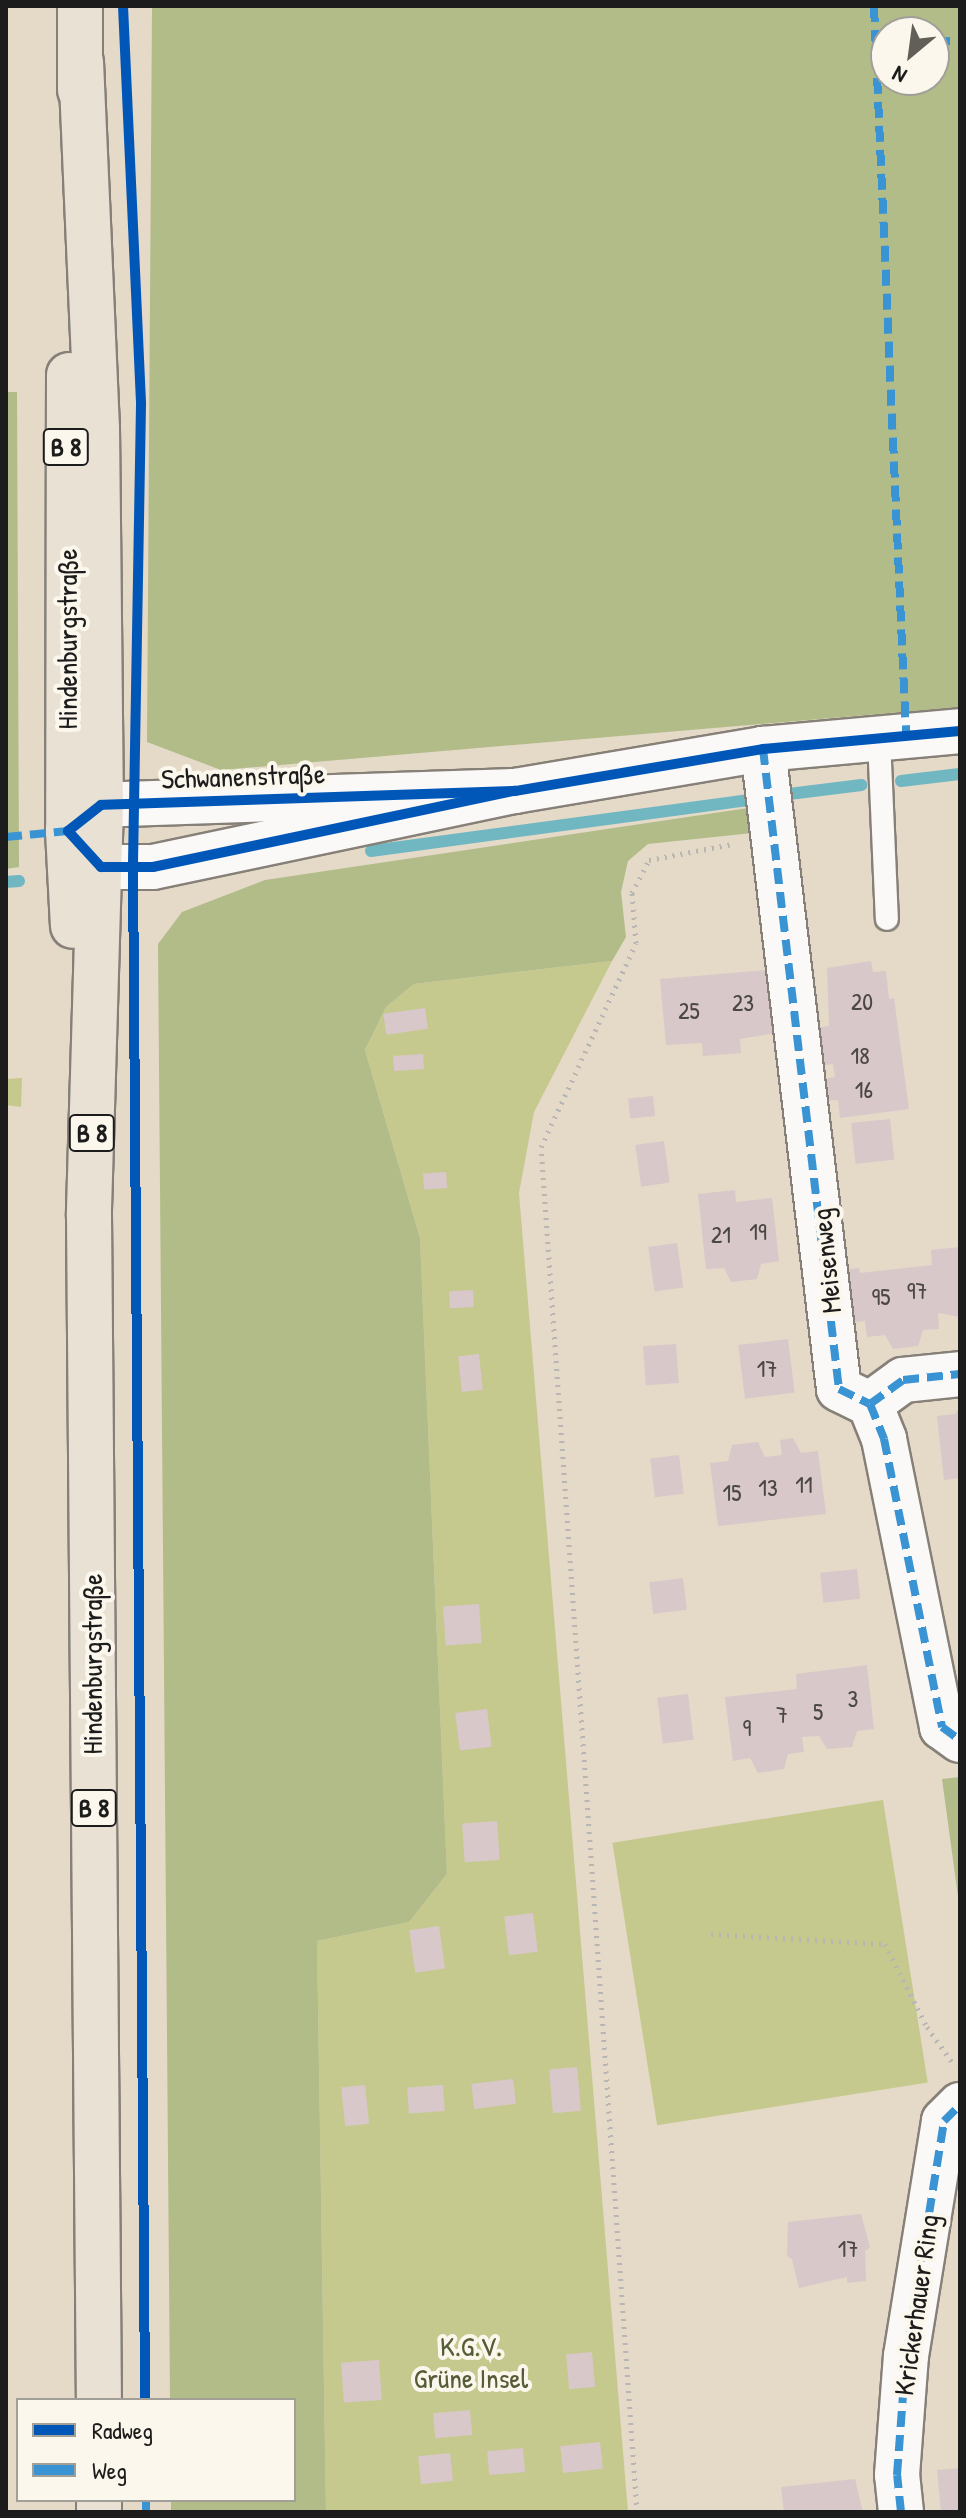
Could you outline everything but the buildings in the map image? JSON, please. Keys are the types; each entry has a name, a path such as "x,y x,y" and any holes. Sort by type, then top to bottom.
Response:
{"main road":[{"name":"Hindenburgstraße","path":"80,6 81,62 66,441 84,818 99,2398"},
{"name":"Hindenburgstraße","path":"89,1216 101,867"}],"street":[{"name":"Schwanenstraße","path":"101,867 153,867 515,791 763,749 960,731"},
{"name":"Meisenweg","path":"763,749 776,836 839,1389 870,1404"},
{"name":"Schwanenstraße","path":"84,818 515,791"},
{"path":"84,818 101,867"},
{"path":"960,1374 903,1380 870,1404 884,1439 942,1727 960,1740"},
{"name":"Krickerhauer Ring","path":"901,2512 897,2475 906,2356 944,2121 960,2105"}],"lane":[{"path":"879,739 887,919"}],"path":[{"path":"637,2512 541,1147 636,943 632,893 649,860 776,836"},
{"path":"711,1934 885,1944 927,2027 960,2074"}],"green space":[{"path":"152,6 960,6 960,707 221,770 147,742"},
{"path":"6,392 17,392 19,867 6,869"},
{"path":"748,808 752,833 648,844 628,861 621,892 626,937 612,961 414,984 386,1007 365,1050 420,1238 447,1874 409,1922 317,1941 326,2512 171,2512 171,2502 296,2502 296,2398 170,2398 158,944 182,912 265,880"},
{"name":"K.G.V. Grüne Insel","path":"612,961 534,1112 519,1193 628,2512 326,2512 317,1941 409,1922 447,1874 420,1238 365,1050 386,1007 414,984"},
{"path":"22,1078 21,1107 6,1105 6,1079"},
{"path":"960,1777 960,1911 942,1779"},
{"path":"883,1800 928,2082 657,2125 612,1843"}],"waterway":[{"path":"901,781 960,774"},
{"path":"781,795 861,785"},
{"path":"371,851 748,800"},
{"path":"6,882 19,881"}],"marked path":[{"path":"874,6 906,735"},
{"path":"950,41 960,40"},
{"path":"763,749 839,1389 870,1404 884,1439 942,1727 960,1740"},
{"path":"6,837 68,831"},
{"path":"870,1404 903,1380 960,1374"},
{"path":"901,2512 897,2475 906,2356 944,2121 960,2105"},
{"path":"146,2502 146,2512"}],"cycle path":[{"path":"123,6 141,405 133,867 145,2398"},
{"path":"515,791 101,805 68,831 101,867 153,867 515,791 763,749 960,731"}]}
